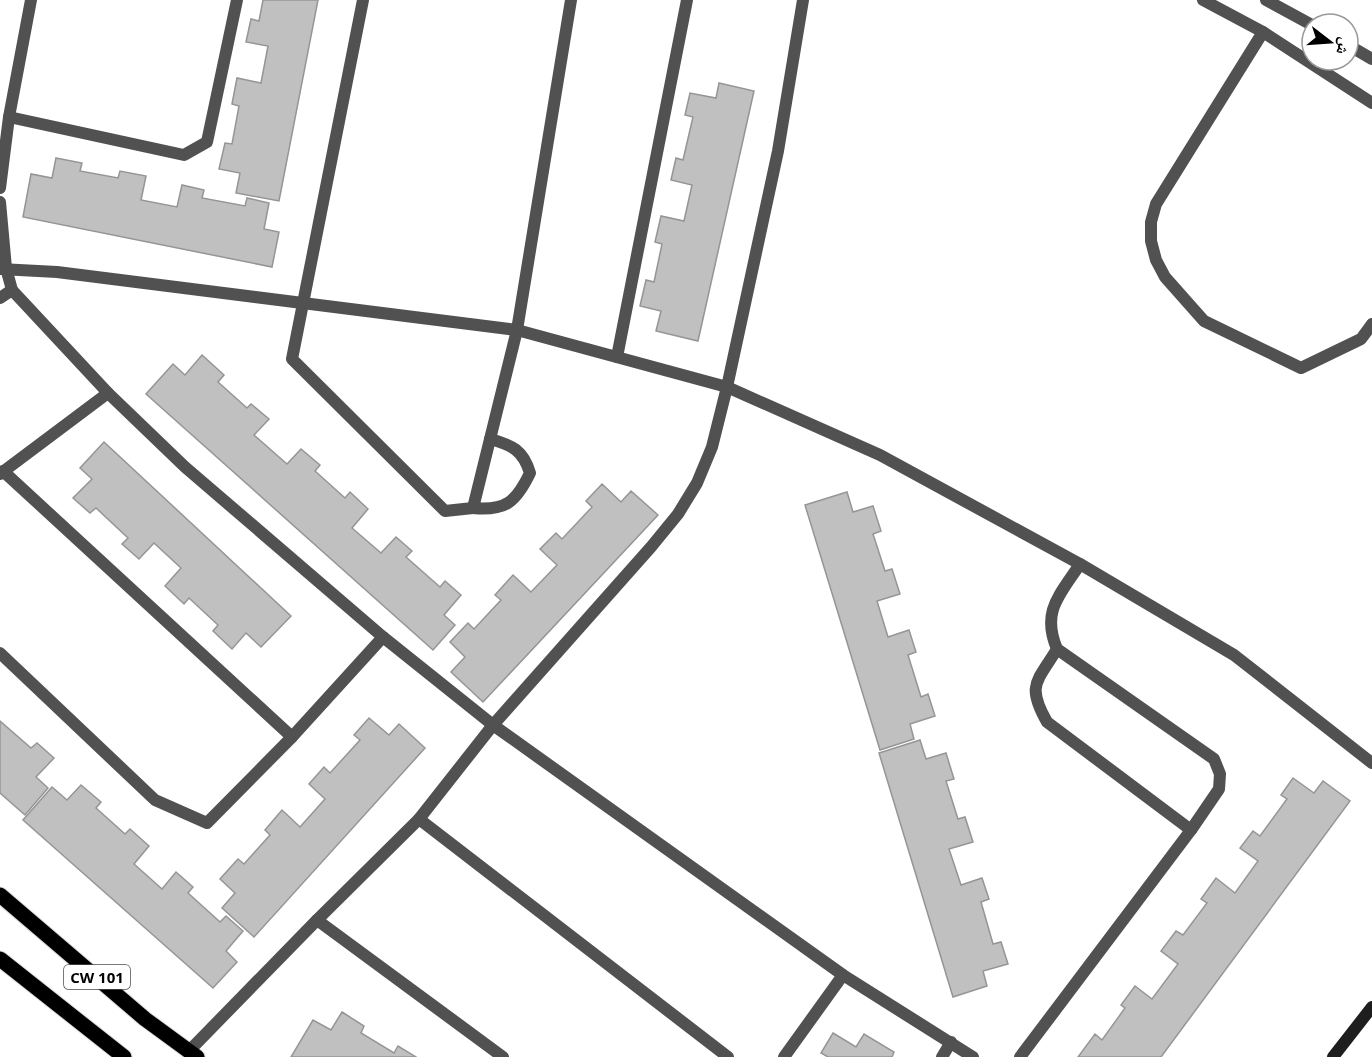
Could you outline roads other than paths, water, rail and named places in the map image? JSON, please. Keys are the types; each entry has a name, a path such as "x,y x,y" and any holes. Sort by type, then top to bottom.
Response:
{"main road":[{"name":"CW 101","path":"0,895 145,1019 193,1054"},
{"name":"CW 101","path":"0,959 124,1057"},
{"path":"1333,1057 1372,1007"}],"street":[{"path":"0,188 9,117 31,0"},
{"path":"9,117 184,155 196,149 207,142 237,0"},
{"path":"363,0 292,359 445,512 473,508 492,510 505,506 521,490 530,473 526,459 513,446 490,439"},
{"path":"473,508 517,330 572,0"},
{"path":"617,357 687,0"},
{"path":"193,1054 316,920 419,819 493,725 678,514 697,483 712,447 727,387 778,151 803,0"},
{"path":"1203,0 1263,32 1372,103"},
{"path":"1266,0 1300,18"},
{"path":"1263,32 1156,204 1151,222 1151,241 1156,260 1165,277 1204,321 1301,368 1361,339 1372,324"},
{"path":"0,202 3,269 12,290 108,393 185,467 383,637 493,725 843,975 973,1057"},
{"path":"3,269 303,301 517,330 727,387 880,455 1080,564 1234,655 1372,763"},
{"path":"0,298 12,290"},
{"path":"108,393 2,472 292,737"},
{"path":"1020,1057 1191,831 1219,789 1220,774 1214,759 1057,649 1049,631 1051,612 1080,564"},
{"path":"0,653 155,800 207,823 292,737 383,637"},
{"path":"1057,649 1034,687 1035,702 1047,722 1191,831"},
{"path":"419,819 728,1057"},
{"path":"316,920 503,1057"},
{"path":"784,1057 843,975"},
{"path":"942,1057 951,1042"}]}
